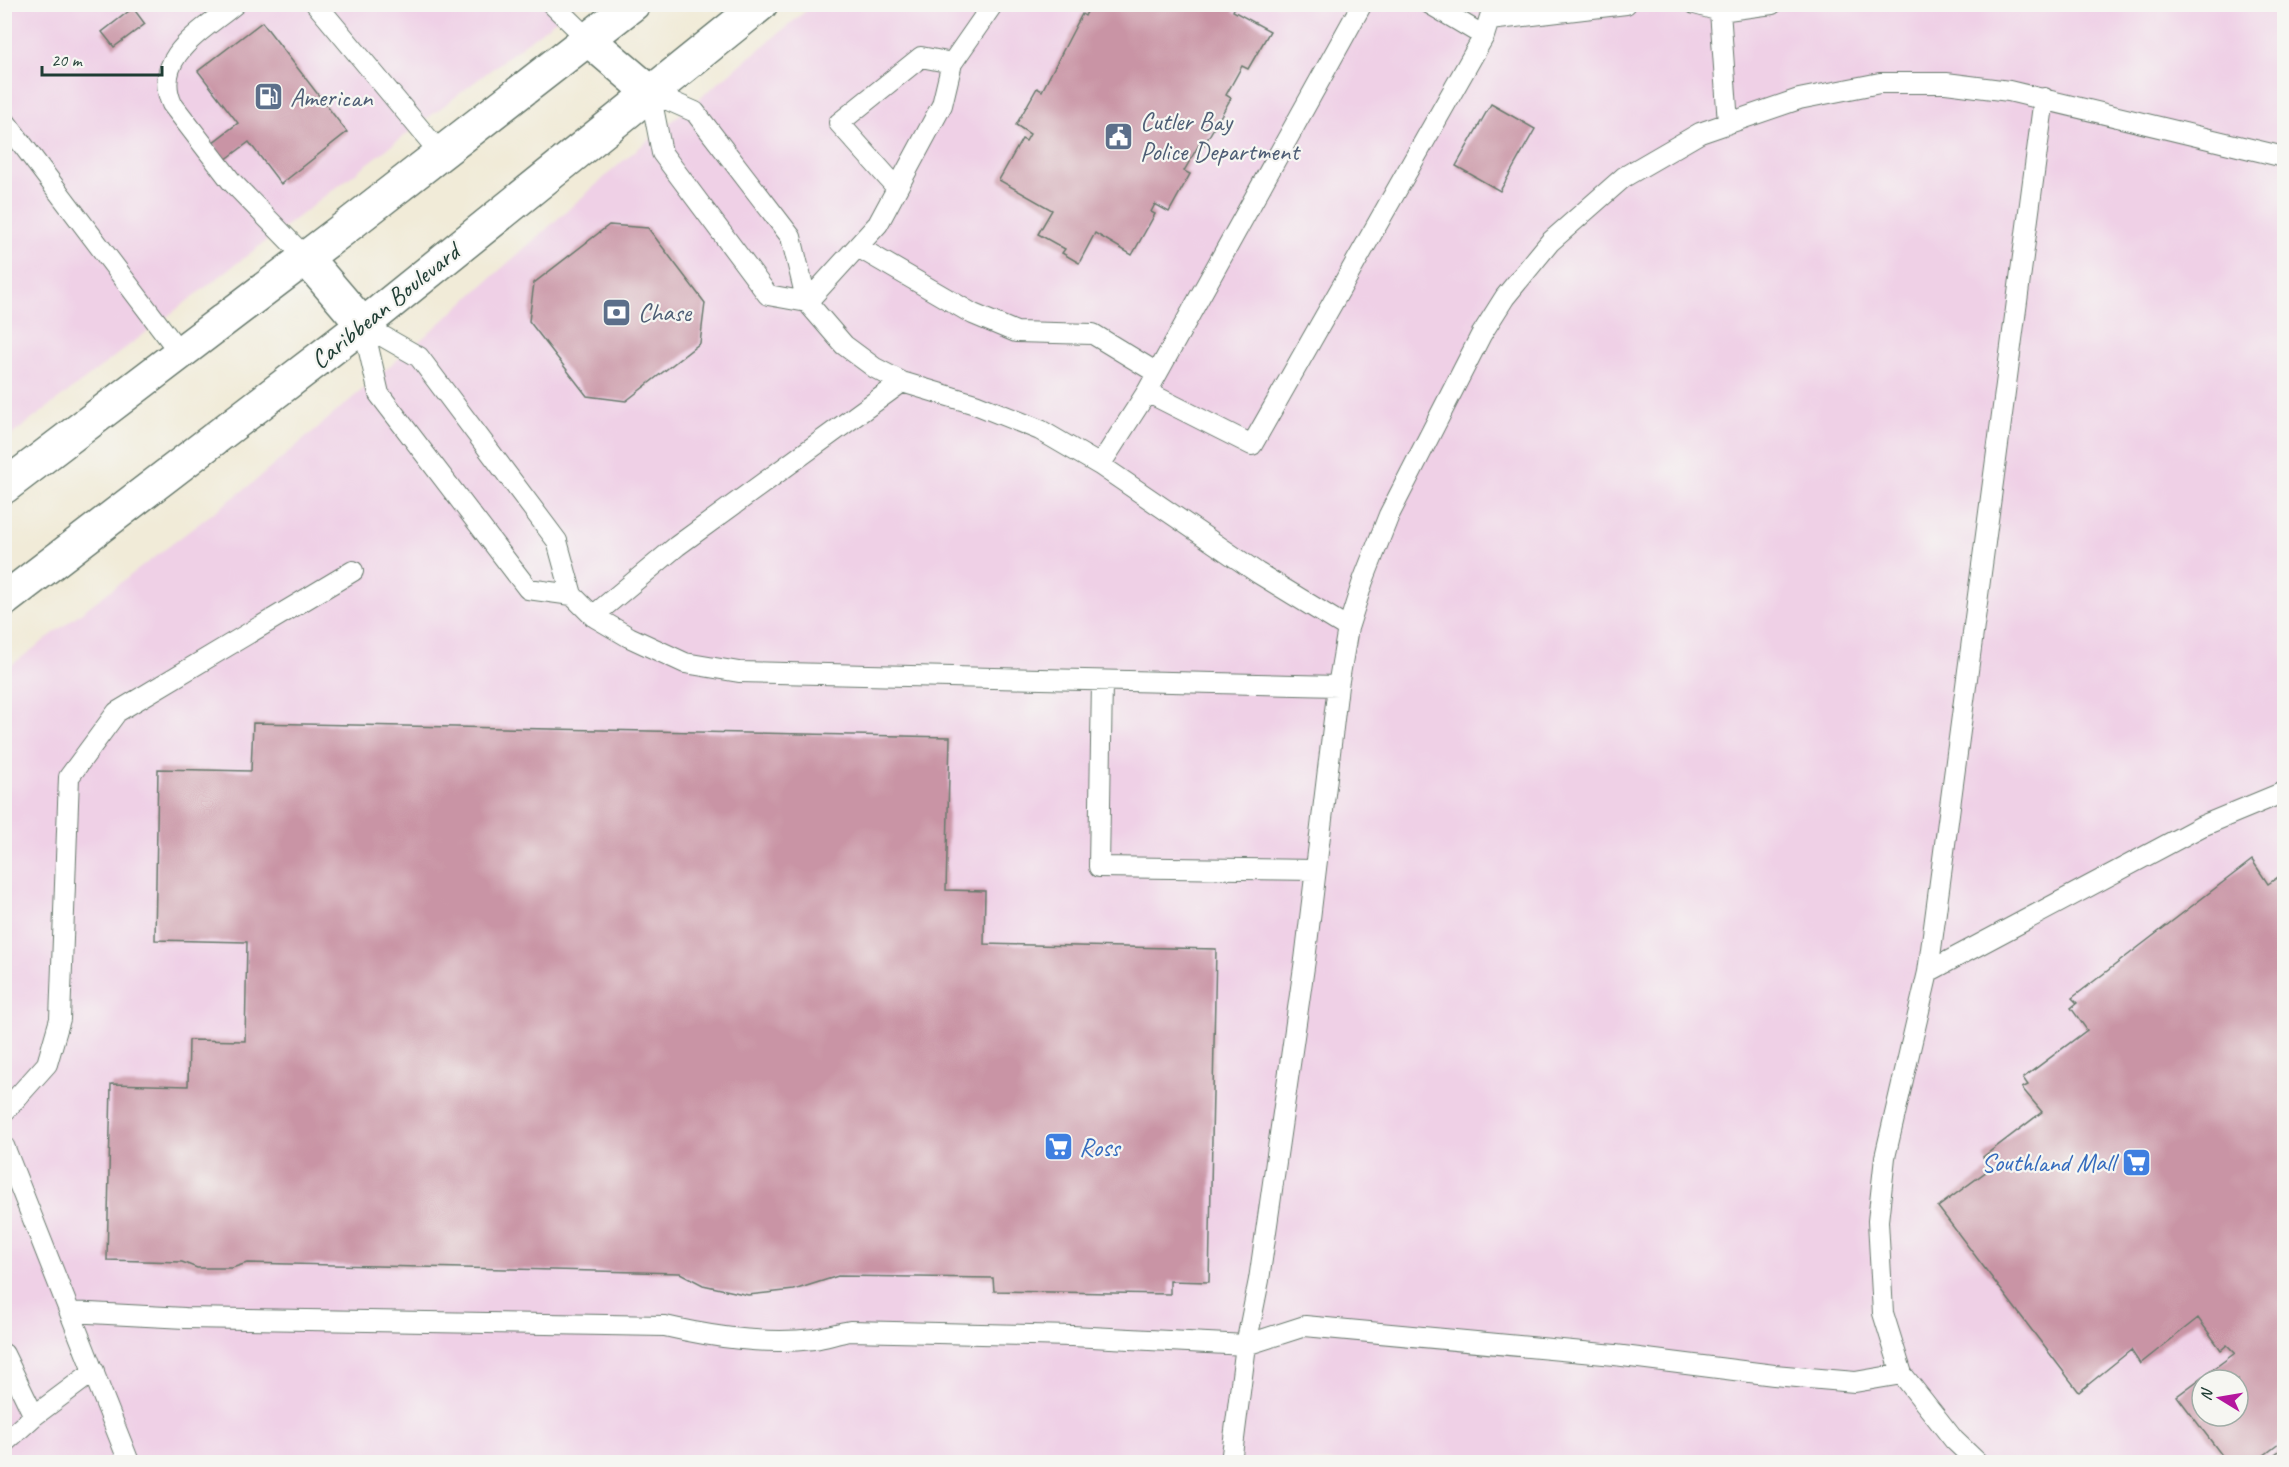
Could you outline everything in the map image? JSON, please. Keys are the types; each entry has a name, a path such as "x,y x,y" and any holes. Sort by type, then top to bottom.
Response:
{"main road":[{"path":"4,487 441,154 633,4"},
{"name":"Caribbean Boulevard","path":"4,600 363,325 761,4"},
{"path":"589,40 650,92"},
{"path":"305,257 363,325"}],"lane":[{"path":"235,4 173,57 167,72 166,90 172,104 231,181 305,257"},
{"path":"316,4 441,154"},
{"path":"552,4 589,40"},
{"path":"807,302 878,224 942,105 952,63 993,4"},
{"path":"1100,465 1147,392 1362,4"},
{"path":"1430,4 1490,20 1626,4"},
{"path":"1695,4 1720,11 1772,4"},
{"path":"1720,11 1728,123"},
{"path":"1147,392 1252,445 1490,20"},
{"path":"897,188 839,123 921,57 952,63"},
{"path":"1231,1462 1246,1345 1259,1280 1305,960 1338,686 1348,628 1362,580 1389,515 1481,335 1505,297 1550,242 1624,177 1700,133 1800,99 1880,83 1946,82 2044,98 2284,157"},
{"path":"650,92 662,153 676,172 768,295 807,302"},
{"path":"650,92 695,112 791,237 807,302 844,345 874,368 902,382 1013,418 1040,430 1100,465 1258,573 1348,628"},
{"path":"1977,1462 1954,1440 1902,1374 1883,1313 1878,1221 1885,1157 1928,972 2044,98"},
{"path":"4,120 180,352"},
{"path":"858,247 973,314 1016,332 1093,334 1157,373"},
{"path":"363,325 379,394 528,589 572,595"},
{"path":"363,325 419,357 557,541 572,595 593,616 657,651 685,663 713,669 1338,686"},
{"path":"593,616 702,527 902,382"},
{"path":"4,1112 47,1064 60,1019 69,777 117,712 353,571"},
{"path":"1102,681 1099,867 1315,870"},
{"path":"1928,972 2202,826 2284,792"},
{"path":"4,1146 129,1462"},
{"path":"70,1312 185,1318 665,1326 702,1334 756,1340 814,1339 850,1331 1062,1336 1246,1345 1305,1326 1615,1354 1774,1375 1855,1382 1902,1374"},
{"path":"4,1354 34,1416"},
{"path":"4,1443 34,1416 94,1371"}],"shaded area":[{"path":"5,5 576,5 5,440"},
{"path":"813,5 2284,5 2284,1462 5,1462 5,670 254,482 431,331 623,161"}],"building":[{"name":"Cutler Bay Police Department","path":"1091,4 1236,4 1233,11 1270,31 1248,69 1242,66 1226,95 1231,98 1204,145 1200,143 1184,171 1190,174 1169,212 1155,204 1151,212 1155,214 1132,255 1095,233 1079,263 1062,253 1065,249 1038,234 1052,210 999,180 1022,139 1026,141 1030,134 1016,125 1037,88 1042,91 1082,14 1085,16"},
{"path":"133,8 145,24 114,47 102,32"},
{"name":"American","path":"262,22 347,132 281,184 249,142 225,160 212,143 238,123 198,71"},
{"path":"1491,104 1535,129 1500,191 1456,166"},
{"name":"Chase","path":"609,225 648,228 705,303 700,343 626,401 587,396 529,321 534,283"},
{"path":"253,723 950,737 946,890 985,891 984,944 1216,949 1209,1282 1170,1281 1170,1294 994,1291 993,1278 838,1276 794,1290 748,1295 703,1285 680,1273 247,1263 232,1268 197,1268 182,1262 107,1260 111,1084 188,1086 189,1040 245,1041 247,942 155,940 158,769 251,771"},
{"name":"Southland Mall","path":"2252,860 2268,884 2284,873 2284,1440 2255,1462 2227,1462 2201,1428 2250,1428 2250,1368 2215,1368 2235,1353 2227,1345 2221,1350 2198,1318 2140,1364 2131,1350 2079,1392 1938,1207 1991,1168 1983,1157 2042,1112 2022,1088 2028,1085 2023,1078 2087,1030 2071,1008 2077,1003 2072,998"},
{"name":"Southland Mall","path":"2190,1386 2190,1413 2177,1396"},
{"path":"2284,1447 2284,1462 2265,1462"}],"place":[{"name":"American","path":"269,97"},
{"name":"Cutler Bay Police Department","path":"1119,136"},
{"name":"Chase","path":"617,312"},
{"name":"Ross","path":"1058,1147"},
{"name":"Southland Mall","path":"2136,1162"}]}
